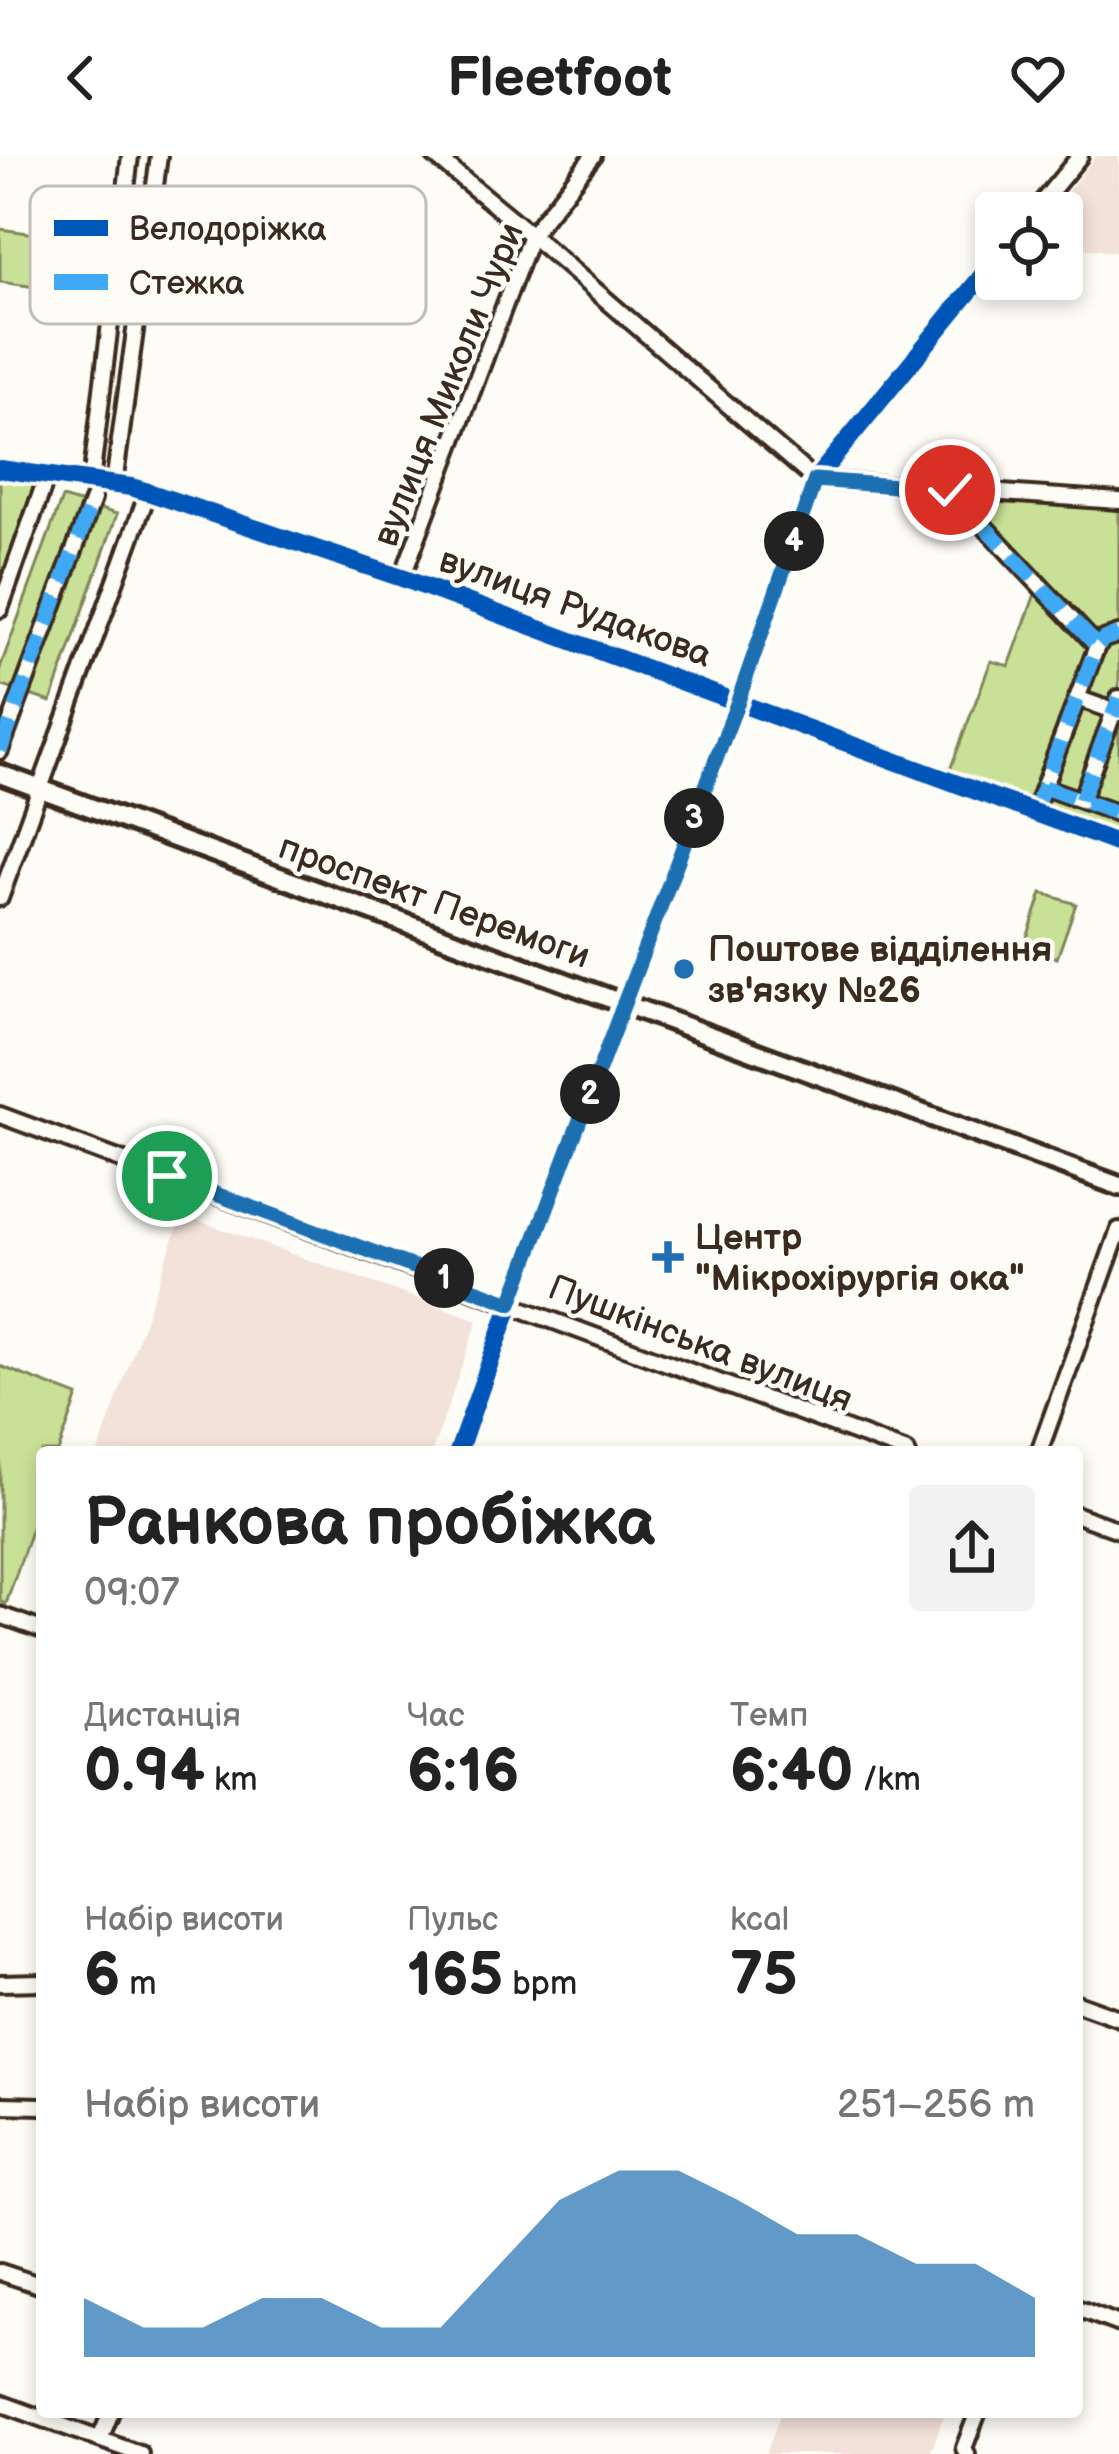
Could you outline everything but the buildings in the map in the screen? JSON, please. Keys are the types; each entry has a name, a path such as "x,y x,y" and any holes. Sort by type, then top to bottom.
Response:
{"main road":[{"name":"проспект Перемоги","path":"0,774 1119,1186"}],"street":[{"path":"126,186 130,156"},
{"path":"155,186 159,156"},
{"path":"434,156 815,480 1119,501"},
{"name":"вулиця Миколи Чури","path":"402,578 531,235 593,156"},
{"path":"1051,192 1080,156"},
{"path":"460,1446 738,701 815,480 975,285"},
{"path":"91,482 110,324"},
{"path":"114,484 136,324"},
{"name":"вулиця Рудакова","path":"0,470 148,492 402,578 1114,842"},
{"path":"0,609 46,476"},
{"path":"950,490 1097,646"},
{"path":"0,898 148,492"},
{"path":"0,751 93,499"},
{"path":"1034,812 1097,646 1119,634"},
{"path":"1077,698 1117,707 1081,800"},
{"path":"1044,787 1119,815 1114,842"},
{"name":"Пушкінська вулиця","path":"0,1115 891,1446"},
{"path":"1041,1446 1119,1230"},
{"path":"1083,1517 1119,1530"},
{"path":"0,1616 36,1628"},
{"path":"0,1983 36,1982"},
{"path":"1083,2004 1119,2018"},
{"path":"0,2105 36,2106"},
{"path":"0,2272 36,2280"},
{"path":"1083,2310 1119,2324"},
{"path":"0,2403 36,2416"},
{"path":"42,2418 140,2454"},
{"path":"100,2439 109,2418"},
{"path":"968,2454 964,2449 976,2418"}],"shaded area":[{"path":"1096,156 1119,156 1119,253 1083,248 1083,192 1068,192"},
{"path":"182,1215 478,1320 434,1446 100,1446"},
{"path":"779,2418 943,2418 930,2454 766,2454"}],"green space":[{"path":"0,229 30,233 30,286 0,282"},
{"path":"0,466 44,472 0,594"},
{"path":"945,497 1119,509 1119,834 950,770 991,661 1009,666 1035,594"},
{"path":"62,498 117,514 51,702 0,685 0,668"},
{"path":"1042,893 1076,904 1057,958 1024,947"},
{"path":"0,1366 78,1396 60,1446 36,1446 36,1516 6,1604 0,1601"}],"marked path":[{"path":"950,490 1097,646"},
{"path":"0,751 93,499"},
{"path":"1034,812 1097,646 1119,634"},
{"path":"1081,800 1119,698"},
{"path":"1044,787 1119,814"}],"cycle path":[{"path":"460,1446 738,701 815,480 975,285"},
{"path":"0,469 148,492 402,578 1119,844"}],"place":[{"name":"Поштове відділення зв'язку №26","path":"684,969"},
{"name":"Центр \"Мікрохірургія ока\"","path":"668,1257"}],"route":[{"path":"167,1176 511,1303 738,701 815,480 950,490"}]}
